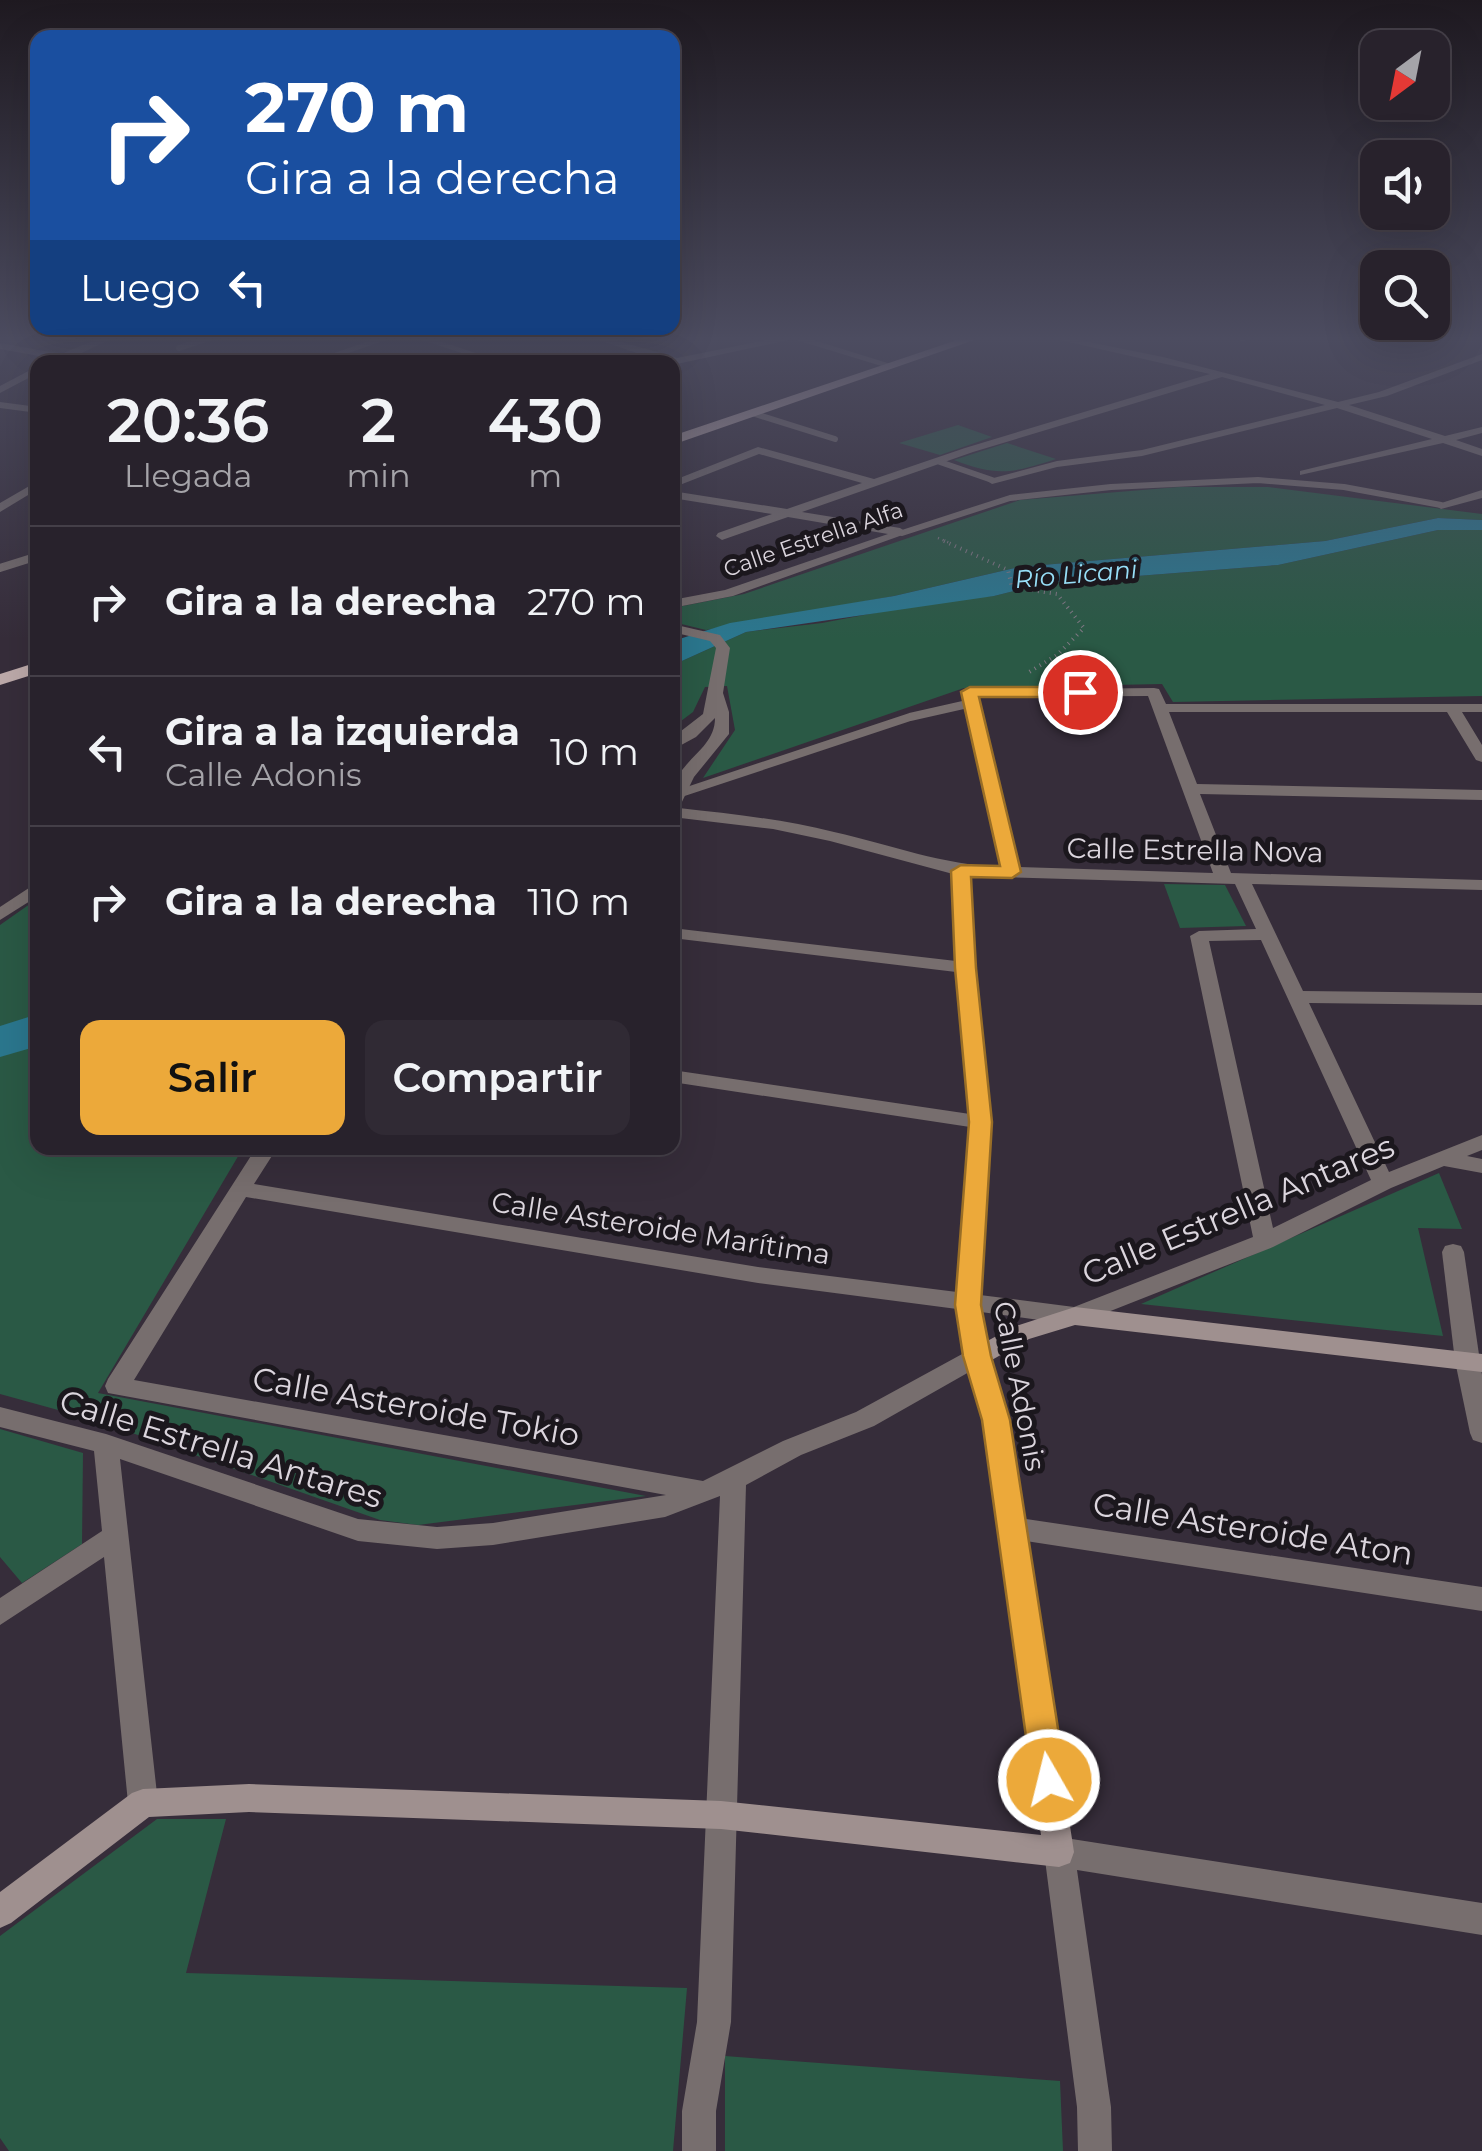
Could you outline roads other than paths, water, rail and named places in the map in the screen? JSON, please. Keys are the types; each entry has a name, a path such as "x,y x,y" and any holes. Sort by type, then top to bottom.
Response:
{"main road":[{"path":"0,663 30,653"},
{"path":"0,680 30,670"}],"street":[{"path":"722,536 1008,438"},
{"path":"992,480 1200,438"},
{"path":"1304,473 1444,439 1482,454"},
{"path":"680,482 758,450 874,483"},
{"path":"0,508 30,489"},
{"path":"1441,505 1482,494"},
{"path":"680,495 902,532"},
{"name":"Calle Estrella Alfa","path":"680,602 728,593 902,532"},
{"path":"680,630 715,638 722,648 714,711 708,721 680,740"},
{"path":"680,790 686,775 721,738 725,717 716,693"},
{"path":"1012,872 971,698 1482,708"},
{"path":"1157,700 1190,789 1232,878 1266,934 1382,1183"},
{"path":"1453,710 1482,757"},
{"path":"1190,789 1482,795"},
{"name":"Calle Estrella Nova","path":"680,805 774,824 961,871 1482,885"},
{"name":"Calle Adonis","path":"961,871 965,968 981,1122 968,1305 977,1356 996,1420 1059,1852"},
{"path":"0,914 30,893"},
{"path":"1265,1241 1199,936 1266,934"},
{"path":"680,935 965,968"},
{"path":"1294,997 1482,999"},
{"path":"680,1077 981,1122"},
{"name":"Calle Estrella Antares","path":"0,1417 106,1444 358,1530 396,1536 493,1534 664,1506 733,1480 792,1448 865,1419 1021,1333 1075,1316 1265,1241 1382,1183 1482,1142"},
{"path":"240,1189 262,1155"},
{"path":"1439,1158 1482,1166"},
{"name":"Calle Asteroide Marítima","path":"240,1189 758,1275 1075,1316"},
{"name":"Calle Asteroide Tokio","path":"240,1189 117,1386 704,1491"},
{"path":"1453,1252 1475,1362 1482,1433"},
{"path":"1075,1316 1475,1362"},
{"path":"106,1444 143,1802"},
{"path":"698,2151 714,2022 733,1480"},
{"name":"Calle Asteroide Aton","path":"1013,1528 1482,1599"},
{"path":"0,1613 113,1537"},
{"path":"0,1912 143,1802 248,1798 721,1815 1059,1852 1482,1918"},
{"path":"1059,1852 1094,2107 1095,2151"}],"lane":[{"path":"940,462 992,480"},
{"name":"Calle Estrella Alfa","path":"902,532 1010,498 1111,487 1240,481 1344,487 1441,505"},
{"path":"0,564 30,558"},
{"path":"680,802 971,698"}],"water":[{"name":"Río Licani","path":"1438,518 1482,520 1482,530 1438,530 1278,565 1047,583 994,596 746,632 680,662 680,639 730,623 894,596 1019,567 1325,541"}],"waterway":[{"name":"Río Licani","path":"0,1042 30,1032"}]}
